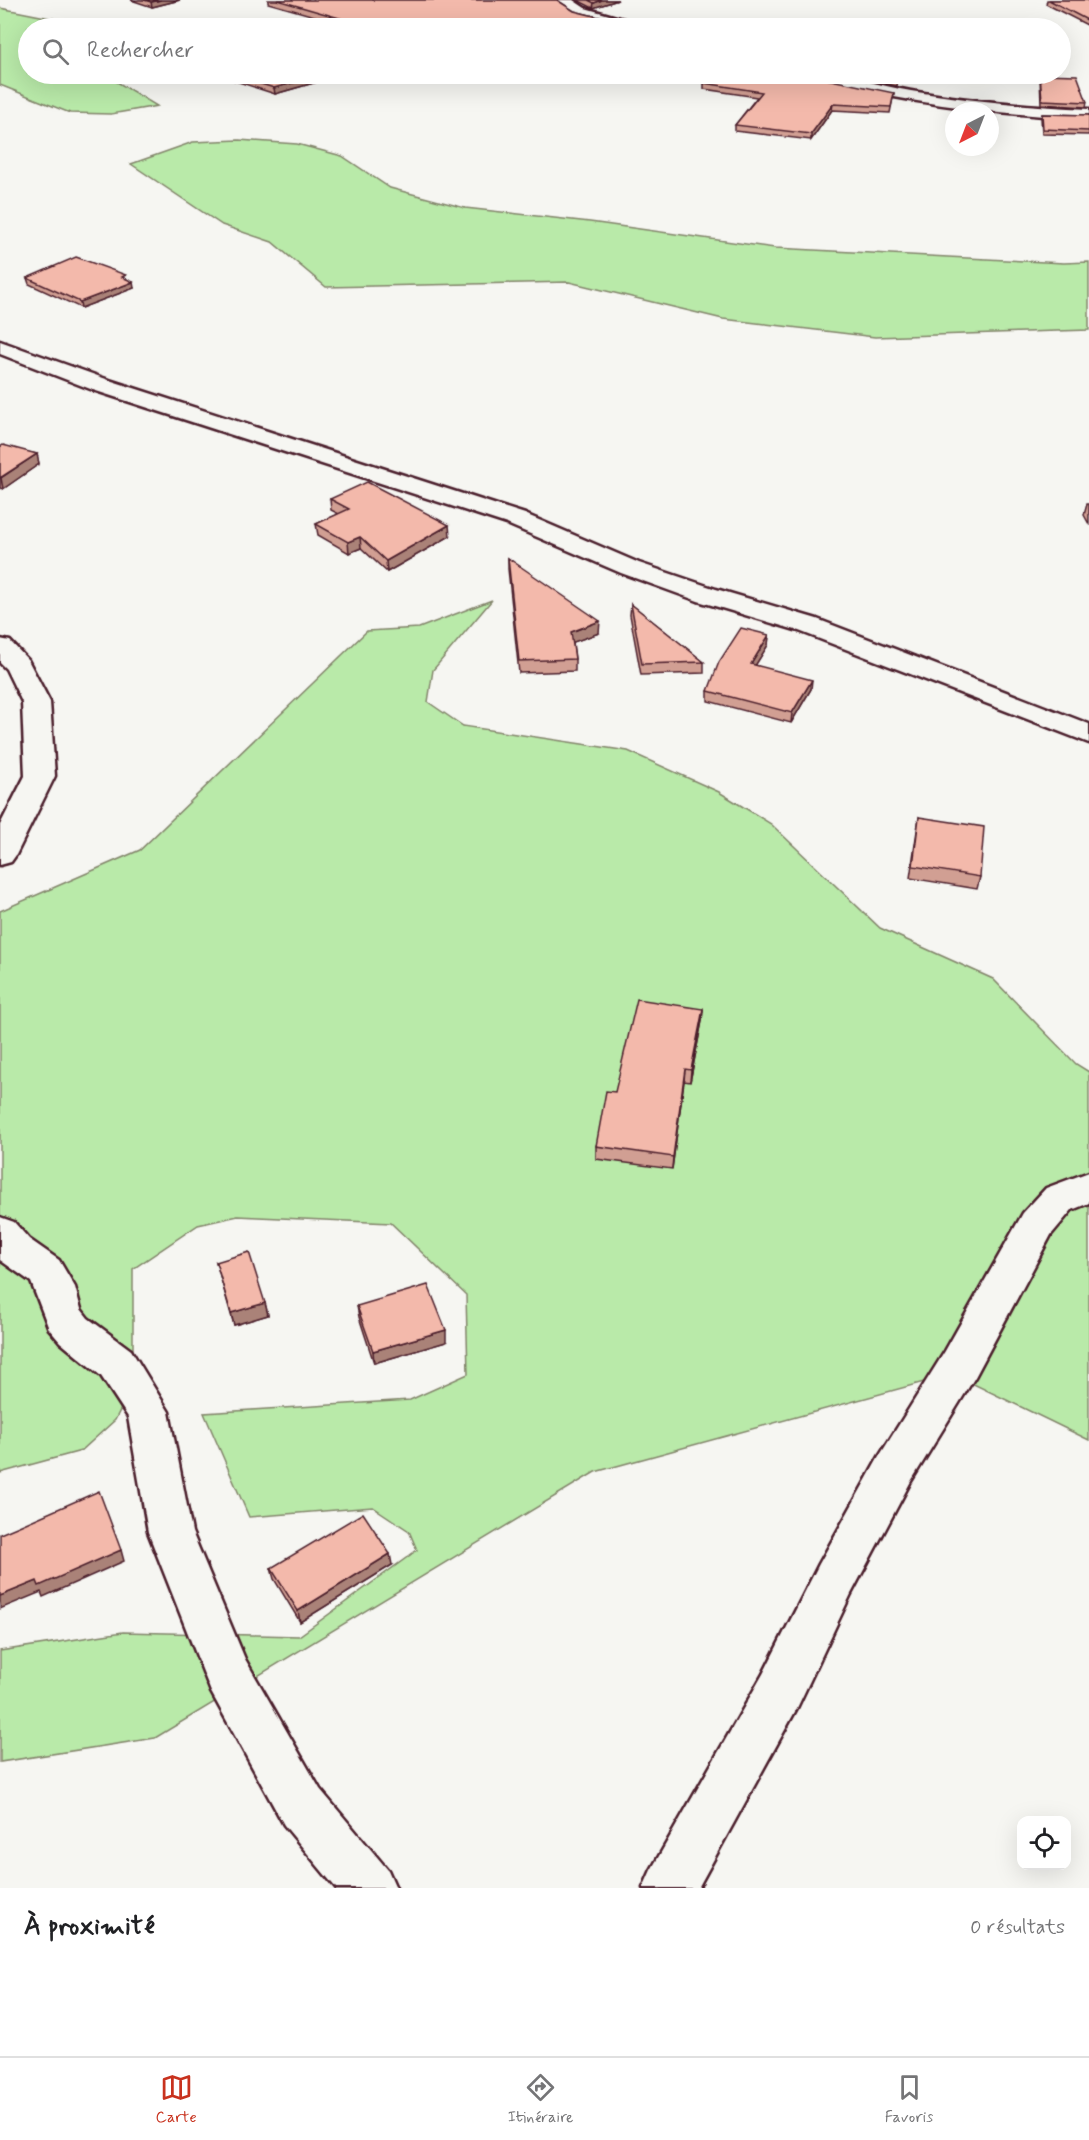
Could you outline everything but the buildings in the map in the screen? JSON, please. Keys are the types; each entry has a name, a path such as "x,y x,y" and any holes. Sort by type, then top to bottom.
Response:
{"street":[{"path":"560,0 574,4 580,11 604,18"},
{"path":"851,84 910,97 1018,110 1089,114"},
{"path":"0,347 100,385 516,519 630,568 707,596 808,625 1089,734"},
{"path":"0,647 18,666 36,702 40,776 0,855"},
{"path":"669,1888 780,1691 835,1579 895,1469 960,1364 1037,1224 1059,1199 1089,1187"},
{"path":"0,1233 15,1250 45,1271 56,1287 63,1317 74,1330 116,1363 148,1412 170,1532 228,1675 302,1807 370,1888"}],"green space":[{"path":"0,8 51,18 18,18 18,84 121,84 157,106 111,114 70,113 0,85"},
{"path":"239,140 297,144 342,156 390,188 465,208 590,222 775,248 1064,263 1089,262 1089,330 875,337 723,319 569,282 326,287 272,242 222,225 131,164 193,142"},
{"path":"492,600 433,670 428,702 463,726 628,751 719,792 771,824 880,928 993,979 1076,1064 1089,1072 1089,1440 953,1374 595,1472 155,1738 0,1762 0,1651 123,1632 299,1636 417,1550 409,1531 373,1507 249,1517 204,1413 410,1400 468,1374 466,1295 391,1223 238,1216 198,1225 133,1269 133,1385 115,1420 81,1451 0,1473 0,911 140,850 367,631 419,628"}]}
